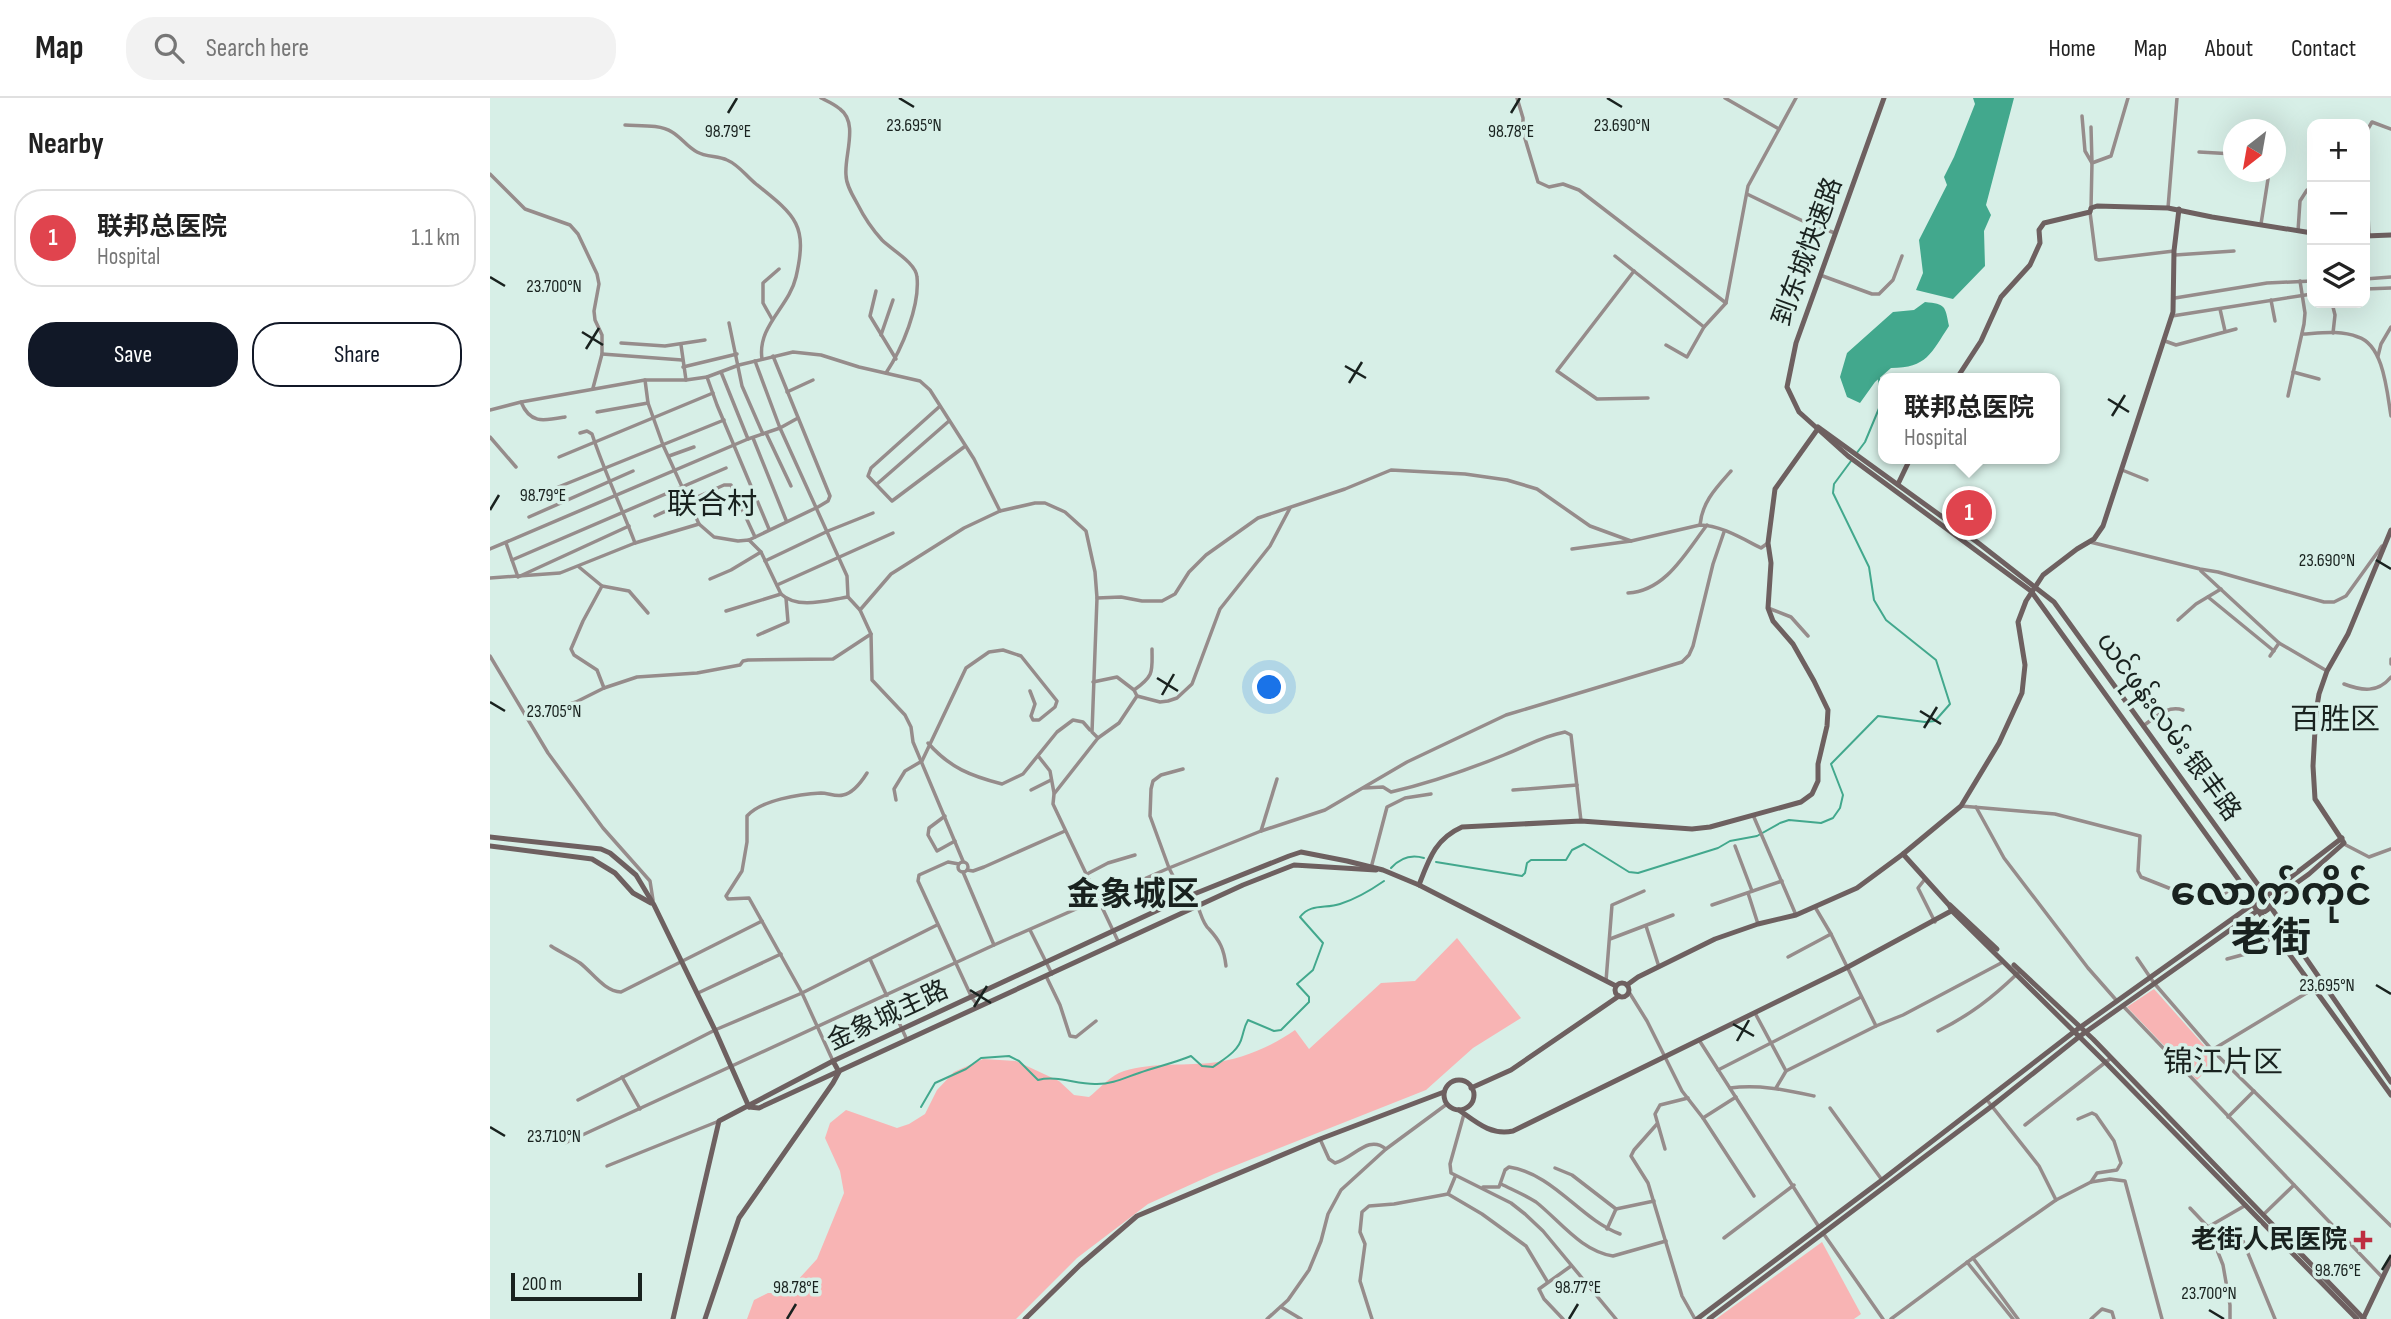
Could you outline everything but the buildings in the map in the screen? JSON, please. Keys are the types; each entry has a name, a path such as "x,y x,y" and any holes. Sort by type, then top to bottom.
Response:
{"main road":[{"name":"到东城快速路","path":"1849,454 1805,418 1790,398 1787,381 1796,342 1884,98"},
{"path":"1960,373 1980,341 2001,297 2030,265 2040,243 2039,230 2044,223 2109,205 2179,209 2307,232"},
{"path":"1471,1088 1511,1070 1619,996 1624,997 1628,988 1659,967 1714,939 1796,915 1857,888 1903,855 1961,806 1999,743 2022,693 2025,665 2018,622 2033,588 2059,562 2090,542 2103,526 2172,316 2179,209"},
{"path":"2370,236 2391,235"},
{"name":"到东城快速路","path":"1805,418 1849,454"},
{"path":"1419,885 1430,855 1437,845 1451,832 1462,828 1581,821 1692,829 1710,827 1801,802 1812,794 1818,781 1818,764 1828,718 1826,703 1793,644 1773,621 1768,608 1771,563 1768,543 1775,489 1817,430"},
{"path":"1849,454 2033,588"},
{"path":"1896,487 1908,464"},
{"path":"2267,900 2309,874 2342,841 2315,796 2315,712 2327,671 2348,634 2391,530"},
{"name":"ယင်ဖုန်းလမ်း 银丰路","path":"2033,588 2054,602 2259,886 2391,1082"},
{"name":"ယင်ဖုန်းလမ်း 银丰路","path":"2033,588 2258,911 2391,1095"},
{"path":"490,837 601,849 610,853 636,875 683,962 749,1107 719,1121 673,1319"},
{"path":"490,846 585,856 604,865 633,893 654,905"},
{"name":"金象城主路","path":"749,1107 755,1101 833,1061 1114,933 1184,898 1301,852 1383,870 1419,885 1616,986"},
{"path":"604,865 610,853"},
{"path":"1903,855 2004,961 2019,972"},
{"name":"金象城主路","path":"749,1107 759,1108 1190,909 1294,865 1371,868"},
{"path":"1252,870 1257,880"},
{"path":"2176,963 2258,897 2267,900"},
{"path":"1884,1183 1918,1162 1992,1106 2008,1089 2052,1054 2152,980 2258,911 2267,911 2267,900"},
{"path":"1444,1092 1447,1104 1489,1130 1505,1133 1665,1058 1846,968 1935,922 1952,908"},
{"path":"1952,908 2109,1060 2363,1319 2391,1260"},
{"path":"1619,996 1615,992 1616,986 1620,983 1628,988"},
{"path":"2361,1054 2368,1049"},
{"path":"705,1319 739,1219 839,1072 833,1061"},
{"path":"1025,1319 1080,1265 1137,1216 1320,1139 1444,1092 1449,1084 1457,1081 1466,1082 1471,1088 1472,1101 1461,1112"},
{"path":"1695,1319 1819,1227 1884,1183 1914,1156 1987,1100 2008,1089"},
{"path":"1944,1134 1947,1140"},
{"path":"1914,1156 1918,1162"},
{"path":"2225,1180 2357,1319"},
{"path":"1710,1319 1823,1234 1852,1207"},
{"path":"1769,1265 1774,1271"},
{"path":"1732,1292 1737,1299"}],"street":[{"path":"821,98 840,109 848,120 846,178 858,206 880,237 914,267 918,275 908,329 896,359 886,373"},
{"path":"1517,98 1523,118 1523,132 1538,182 1549,187 1563,184 1579,190 1726,303"},
{"path":"1725,98 1779,129"},
{"path":"1666,345 1687,357 1704,327 1726,303 1747,194 1753,177 1796,98"},
{"path":"2092,163 2111,156 2128,98"},
{"path":"2168,208 2177,98"},
{"path":"2082,116 2085,151 2092,163"},
{"path":"2370,125 2372,122 2391,129"},
{"path":"625,125 663,128 674,133 699,153 736,165 781,204 795,222 802,237 795,279 789,295 762,338 762,359"},
{"path":"2091,127 2090,210 2096,259 2234,251"},
{"path":"2199,152 2223,153"},
{"path":"490,174 526,209 570,225 578,234 597,274 598,284 594,311 602,335 602,354 593,388"},
{"path":"2261,226 2268,182"},
{"path":"2298,231 2300,201 2307,190"},
{"path":"1747,194 1807,223 1835,233"},
{"path":"1615,256 1704,327"},
{"path":"1820,275 1872,294 1878,293 1893,279 1902,256"},
{"path":"772,319 763,303 763,283 779,270"},
{"path":"1634,271 1557,371 1597,399 1648,397"},
{"path":"2370,279 2391,277"},
{"path":"2288,396 2305,313 2300,281"},
{"path":"2175,298 2267,283 2307,281"},
{"path":"2370,289 2391,288"},
{"path":"876,291 870,316 896,359"},
{"path":"2172,316 2307,294"},
{"path":"881,335 893,300"},
{"path":"2271,300 2275,321"},
{"path":"2220,308 2225,331"},
{"path":"2333,308 2333,333"},
{"path":"729,323 742,386 790,485"},
{"path":"2391,327 2381,344 2378,356 2391,416"},
{"path":"2165,341 2176,345 2236,329"},
{"path":"2302,334 2333,333 2362,338 2378,356"},
{"path":"621,343 665,346 705,340"},
{"path":"681,345 686,380"},
{"path":"490,410 645,380 707,377 739,365 793,352 821,355 920,381 930,390 974,459 1000,511"},
{"path":"602,354 682,360"},
{"path":"683,368 737,354"},
{"path":"645,380 648,402 663,445 699,524 715,537 749,540 769,528 818,507 828,501 830,496 773,356"},
{"path":"755,361 780,428 847,576 849,597 860,610 871,634 872,680 905,715 911,727 913,742 955,841 961,863 959,869 973,871 1065,831"},
{"path":"721,372 786,520"},
{"path":"2293,372 2319,379"},
{"path":"707,377 769,528"},
{"path":"787,392 813,380"},
{"path":"559,457 713,393"},
{"path":"521,402 527,415 533,418 548,420 565,417"},
{"path":"597,412 648,402"},
{"path":"940,406 871,468 868,476 892,500 964,447"},
{"path":"490,549 780,428 798,418"},
{"path":"546,492 723,420"},
{"path":"876,484 949,421"},
{"path":"580,433 590,433 635,542"},
{"path":"490,438 516,467"},
{"path":"668,456 694,446"},
{"path":"512,561 726,468"},
{"path":"1097,598 1121,597 1162,601 1175,594 1189,572 1231,536 1258,518 1345,489 1391,470 1465,474 1507,480 1537,489 1590,526 1631,541"},
{"path":"2122,470 2147,480"},
{"path":"529,517 633,471"},
{"path":"1700,525 1701,512 1711,493 1731,471"},
{"path":"656,516 724,485 731,485 755,537"},
{"path":"860,610 891,574 964,528 1000,511 1045,503 1076,520 1086,531 1095,572 1097,598 1091,732"},
{"path":"1093,682 1117,677 1134,690 1137,696 1160,702 1177,698 1192,684 1220,608 1270,545 1291,507"},
{"path":"765,561 873,513"},
{"path":"490,579 559,573 635,542 699,524"},
{"path":"1572,549 1631,541 1700,525 1707,525 1761,548 1768,543"},
{"path":"1629,593 1645,590 1662,581 1707,525"},
{"path":"518,577 629,526"},
{"path":"565,1143 1097,900 1261,831 1325,810 1407,762 1506,715 1682,662 1693,646 1713,564 1724,532"},
{"path":"777,586 893,533"},
{"path":"2090,542 2218,572 2314,601 2334,602 2346,596 2353,588 2387,539"},
{"path":"749,540 761,552 781,594 786,598 811,603 849,597"},
{"path":"506,542 518,577"},
{"path":"710,579 761,552"},
{"path":"579,567 603,586 629,591 648,613"},
{"path":"2200,569 2279,643 2327,671"},
{"path":"603,586 583,621 572,649 574,655 597,670 604,688"},
{"path":"2178,620 2221,589"},
{"path":"726,611 781,594"},
{"path":"2208,597 2274,651"},
{"path":"758,635 788,622 786,598"},
{"path":"1768,608 1791,617 1808,636"},
{"path":"527,718 576,702 604,688 637,677 697,673 740,665 748,660 833,659 871,634"},
{"path":"2270,656 2279,643"},
{"path":"1134,690 1143,683 1154,666 1152,649"},
{"path":"896,800 894,789 905,771 922,761 928,743 967,668 989,652 1003,650 1021,656 1057,701 1055,707 1039,720 1031,716 1035,704 1030,691"},
{"path":"490,656 548,753 603,828 650,881 654,905"},
{"path":"2344,684 2374,690 2391,677"},
{"path":"1054,794 1098,738 1119,723 1137,696"},
{"path":"2143,726 2167,709 2173,707 2183,710"},
{"path":"928,743 949,764 976,777 1002,784 1023,774 1057,732 1073,720 1083,722 1098,738"},
{"path":"1359,789 1375,787 1391,792 1448,776 1516,751 1545,735 1565,732 1571,735 1581,821"},
{"path":"1039,757 1050,771 1053,804 1119,943"},
{"path":"1183,769 1161,775 1151,785 1150,816 1158,844 1190,909"},
{"path":"833,1061 803,993 749,898 733,901 726,896 741,871 747,842 747,816 760,805 789,798 823,793 845,795 859,786 867,773"},
{"path":"1261,831 1277,779"},
{"path":"1031,790 1051,780"},
{"path":"1513,790 1577,785"},
{"path":"1371,868 1387,807 1405,799 1431,794"},
{"path":"1961,806 2055,814 2140,836 2138,871 2141,877 2199,900 2213,902 2240,882"},
{"path":"1976,807 2004,858 2088,968 2383,1278"},
{"path":"1753,815 1796,915"},
{"path":"945,816 929,828 928,835 937,851 955,841"},
{"path":"2342,841 2370,857 2391,849"},
{"path":"1735,846 1758,924"},
{"path":"1087,874 1108,863 1135,855"},
{"path":"979,1007 972,998 937,925 918,877 948,862 968,865 965,871 995,945"},
{"path":"1925,879 1918,888 1935,922"},
{"path":"1712,905 1782,881"},
{"path":"1606,981 1612,905 1644,891"},
{"path":"1197,906 1207,928 1216,934 1222,945 1226,966"},
{"path":"1815,907 1876,1026"},
{"path":"1609,939 1673,915"},
{"path":"551,946 580,963 614,991 621,992 762,921"},
{"path":"578,1100 715,1030 803,993 937,925"},
{"path":"1646,926 1659,967"},
{"path":"1030,930 1046,964 1070,1037 1076,1037 1096,1021"},
{"path":"1788,957 1831,934"},
{"path":"2227,959 2253,952 2275,935"},
{"path":"698,993 780,954"},
{"path":"2137,958 2152,980 2212,1050 2391,1226"},
{"path":"870,959 907,1040"},
{"path":"1776,1088 1786,1071 1903,1015 2004,961"},
{"path":"1938,1031 1988,1002 2019,972"},
{"path":"2212,1050 2323,983"},
{"path":"1628,988 1688,1098 1754,1196"},
{"path":"1718,1070 1861,997"},
{"path":"1755,1013 1786,1071"},
{"path":"1699,1040 1823,1234 1883,1319"},
{"path":"2025,1125 2109,1060"},
{"path":"622,1077 640,1109"},
{"path":"1730,1088 1776,1088 1814,1096"},
{"path":"2228,1117 2254,1091"},
{"path":"1703,1118 1737,1097"},
{"path":"1665,1149 1655,1114 1660,1105 1688,1098"},
{"path":"1987,1100 2039,1166 2056,1200"},
{"path":"1267,1319 1281,1307 1303,1280 1315,1260 1328,1214 1341,1190 1386,1149 1447,1104"},
{"path":"1830,1108 1884,1183"},
{"path":"1461,1112 1450,1164 1451,1172 1511,1203 1525,1214 1543,1231 1616,1319"},
{"path":"2078,1119 2092,1113 2096,1115 2114,1141 2121,1163 2117,1170 2097,1173 2091,1182"},
{"path":"607,1166 719,1121"},
{"path":"1657,1124 1631,1153 1648,1183 1682,1296 1695,1319"},
{"path":"1320,1139 1329,1159 1335,1163 1348,1158 1370,1143 1379,1143 1386,1149"},
{"path":"1480,1187 1497,1187 1507,1169 1511,1167 1523,1171 1556,1189 1607,1229 1620,1234"},
{"path":"1555,1168 1572,1175 1616,1209 1654,1201"},
{"path":"1448,1194 1455,1176"},
{"path":"1891,1319 2056,1200 2091,1182 2110,1179 2125,1181 2162,1319"},
{"path":"1501,1184 1532,1199 1576,1239 1605,1255 1613,1256 1666,1241"},
{"path":"1724,1238 1794,1185"},
{"path":"2261,1217 2294,1185"},
{"path":"1373,1319 1360,1281 1365,1244 1360,1232 1362,1212 1369,1206 1448,1194 1482,1214 1526,1246 1547,1281"},
{"path":"2208,1227 2246,1205"},
{"path":"2190,1208 2208,1227 2223,1265 2230,1319"},
{"path":"1607,1229 1616,1209"},
{"path":"2238,1229 2275,1319"},
{"path":"1973,1258 2018,1319"},
{"path":"1967,1262 2012,1319"},
{"path":"1563,1319 1539,1293 1540,1287 1547,1281 1571,1266"},
{"path":"1281,1307 1301,1319"},
{"path":"2091,1319 2102,1309 2112,1312 2114,1319"}],"shaded area":[{"path":"1973,98 2014,98 1986,205 1991,215 1984,231 1985,266 1953,299 1916,290 1923,273 1919,240 1947,185 1944,177 1975,104"},
{"path":"1925,302 1941,305 1947,314 1949,326 1932,351 1913,365 1878,373 1878,379 1860,403 1847,397 1840,377 1847,353 1893,312 1914,310"},
{"path":"1457,938 1521,1018 1473,1048 1426,1090 1214,1174 1148,1204 1077,1258 1016,1319 747,1319 754,1300 768,1293 786,1293 817,1259 844,1193 840,1171 825,1138 830,1123 846,1110 897,1128 909,1124 925,1114 937,1090 954,1072 983,1059 1016,1061 1059,1081 1074,1095 1089,1097 1119,1073 1152,1066 1233,1059 1276,1042 1295,1030 1309,1049 1381,983 1415,981"},
{"path":"2154,989 2217,1060 2197,1080 2127,1007"},
{"path":"1822,1242 1861,1314 1854,1319 1716,1319"}],"waterway":[{"path":"1856,454 1865,442 1878,411"},
{"path":"1436,862 1522,876 1531,860 1566,860 1572,850 1584,844 1629,872 1638,873 1718,848 1730,841 1757,836 1789,820 1821,823 1833,818 1840,808 1843,795 1831,764 1878,716 1935,721 1950,704 1936,660 1886,620 1874,600 1869,567 1833,493 1834,484 1851,461"},
{"path":"1391,868 1406,858 1424,858"},
{"path":"921,1107 935,1083 966,1069 981,1058 1009,1056 1019,1061 1038,1080 1053,1079 1090,1084 1113,1082 1191,1056 1202,1066 1213,1067 1238,1046 1248,1020 1274,1031 1281,1030 1309,1002 1309,997 1297,984 1313,970 1323,943 1300,917 1314,908 1352,900 1384,881"}],"place":[{"name":"联邦总医院","path":"1969,513"},
{"name":"老街人民医院","path":"2363,1240"}],"district":[{"name":"联合村","path":"712,505"},
{"name":"百胜区","path":"2335,720"},
{"name":"金象城区","path":"1133,895"},
{"name":"လောက်ကိုင် 老街","path":"2271,916"},
{"name":"锦江片区","path":"2223,1063"}]}
